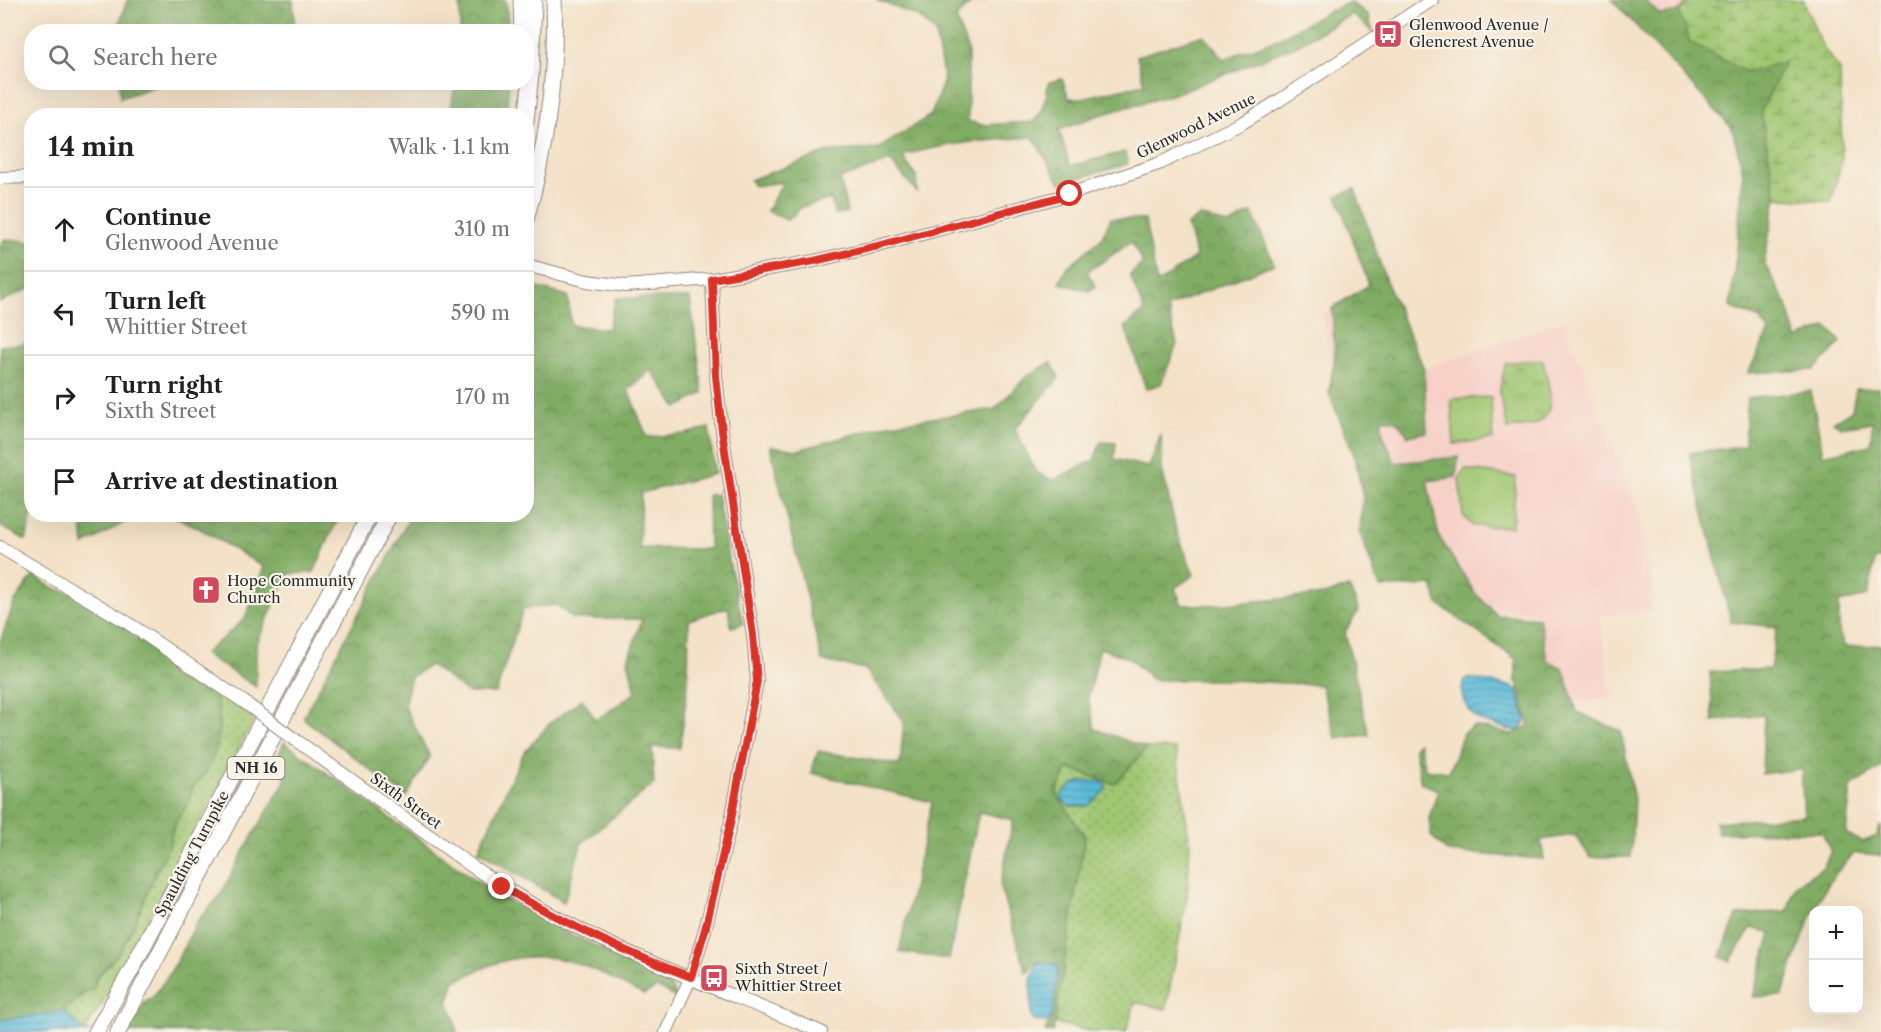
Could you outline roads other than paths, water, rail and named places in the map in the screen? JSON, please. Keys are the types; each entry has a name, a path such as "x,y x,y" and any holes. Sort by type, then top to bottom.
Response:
{"highway":[{"path":"521,0 522,24"},
{"path":"533,24 534,0"},
{"path":"534,188 550,102 554,0"},
{"path":"520,108 521,90"},
{"path":"527,108 529,90"},
{"name":"Spaulding Turnpike","path":"96,1032 366,522"},
{"name":"Spaulding Turnpike","path":"120,1027 386,522"}],"street":[{"name":"Glenwood Avenue","path":"534,267 587,281 626,286 712,279 814,261 878,246 1070,194 1152,167 1196,147 1259,113 1432,0"},
{"path":"0,178 24,177"},
{"path":"666,1032 691,977 706,926 731,820 757,681 753,635 722,431 716,376 712,279"},
{"name":"Sixth Street","path":"0,547 125,621 244,702 502,887 580,930 627,952 821,1032"}],"water":[{"path":"1468,678 1513,687 1517,691 1526,719 1521,729 1515,731 1488,724 1476,718 1465,703 1462,694 1464,680"},
{"path":"1082,781 1100,781 1106,785 1106,790 1088,806 1070,806 1062,800 1062,794 1072,785"},
{"path":"1038,962 1057,965 1052,1017 1047,1022 1034,1021 1031,1016 1031,980"},
{"path":"64,1011 84,1031 92,1032 0,1032 2,1020"}],"place":[{"name":"Glenwood Avenue / Glencrest Avenue","path":"1388,34"},
{"name":"Hope Community Church","path":"206,590"},
{"name":"Sixth Street / Whittier Street","path":"714,978"}]}
